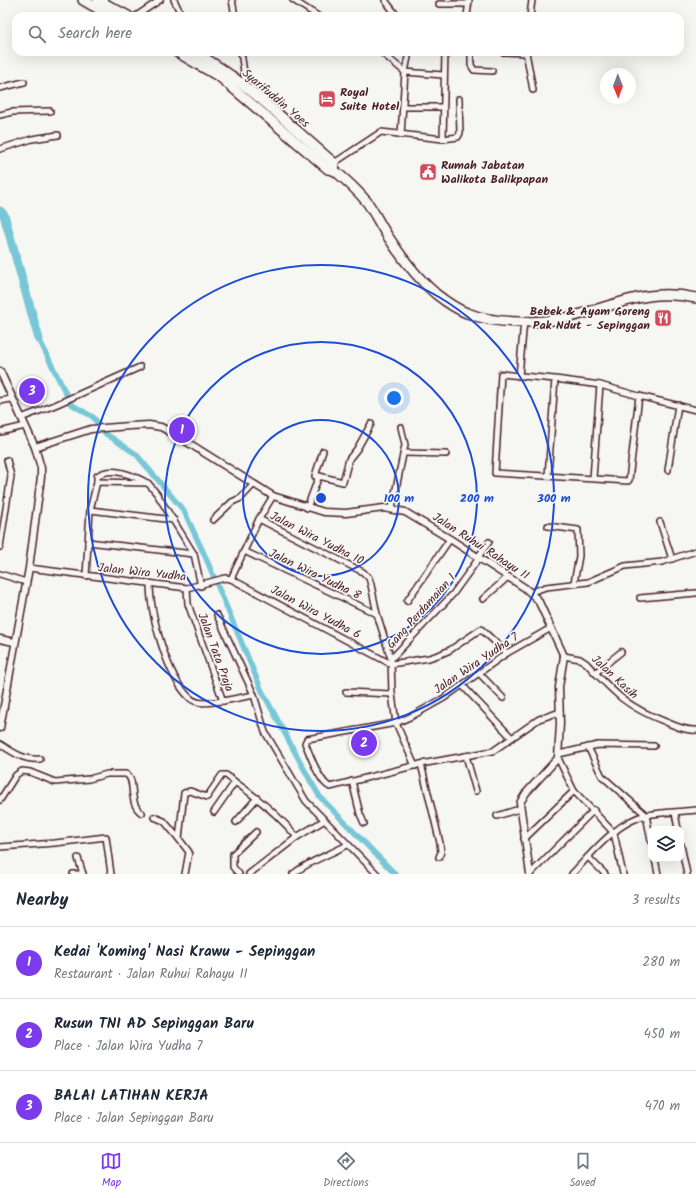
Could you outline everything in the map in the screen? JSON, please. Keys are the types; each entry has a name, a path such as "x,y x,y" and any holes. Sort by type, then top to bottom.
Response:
{"highway":[{"path":"83,0 104,12"},
{"path":"98,0 120,12"},
{"path":"184,56 220,77 328,169 334,167 367,202 389,238 411,269 424,284 455,308 478,317 504,321 524,321 576,316 647,296 678,294 696,298"},
{"name":"Syarifuddin Yoes","path":"200,56 226,72 247,89 334,167"}],"street":[{"path":"142,12 160,0"},
{"path":"174,0 179,10"},
{"path":"232,0 234,12"},
{"path":"293,0 312,12"},
{"path":"385,0 395,12"},
{"path":"530,12 532,0"},
{"path":"439,4 468,2 467,12"},
{"path":"241,56 247,89"},
{"path":"386,56 405,72 443,75"},
{"path":"401,135 405,72 408,56"},
{"path":"443,139 442,107 445,56"},
{"path":"471,56 471,65 474,70 492,71"},
{"path":"527,56 532,90"},
{"path":"0,88 24,82"},
{"path":"334,167 380,133 443,139 456,137 460,133 459,99"},
{"path":"403,107 442,107"},
{"path":"0,115 12,112 50,111"},
{"path":"0,149 32,139 58,135"},
{"path":"519,376 524,321"},
{"path":"21,418 76,396 140,367"},
{"path":"0,728 14,642 29,568 41,483 41,468 35,447 11,399 1,374"},
{"path":"639,396 629,480 494,473 501,374 600,385 696,410"},
{"path":"548,476 555,379"},
{"path":"593,478 600,385"},
{"path":"0,401 11,399"},
{"path":"668,470 678,405"},
{"path":"323,451 315,476 343,482 349,460 371,424"},
{"name":"Jalan Ruhui Rahayu II","path":"35,447 91,430 149,425 161,427 253,485 273,496 307,508 324,512 340,513 392,508 414,516 531,592 538,600 564,656"},
{"path":"0,432 25,426"},
{"path":"392,508 406,442 401,427"},
{"path":"404,453 446,454"},
{"path":"0,547 11,476 7,460"},
{"path":"86,576 90,510 97,482 97,476 101,473 116,472 133,475 148,483 157,494 194,554 201,586"},
{"path":"307,508 319,476"},
{"path":"97,482 148,483"},
{"path":"213,520 232,502 241,498 253,485"},
{"path":"228,578 244,551 259,519 273,496"},
{"path":"90,510 174,520"},
{"name":"Jalan Wira Yudha 10","path":"259,519 366,575 371,585 377,614"},
{"path":"660,522 672,559"},
{"path":"548,526 578,530 579,556 574,582"},
{"path":"407,601 450,539"},
{"path":"88,542 194,554"},
{"name":"Gang Perdamaian 1","path":"391,661 453,594 489,542"},
{"name":"Jalan Wira Yudha 8","path":"244,551 377,614"},
{"path":"531,592 546,586 574,582 588,582 625,566 651,564 696,551"},
{"name":"Jalan Wira Yudha","path":"29,568 187,588 201,586 228,578"},
{"path":"0,574 26,582"},
{"path":"483,599 508,576"},
{"name":"Jalan Wira Yudha 6","path":"228,578 391,661"},
{"path":"150,583 150,599 168,665 174,676 190,698 200,703 223,701"},
{"name":"Jalan Tata Praja","path":"187,588 188,604 223,701 254,694 217,615"},
{"path":"640,598 696,593"},
{"path":"377,614 391,661 392,694 396,723 415,766"},
{"name":"Jalan Wira Yudha 7","path":"352,781 328,786 319,774 305,740 396,723 412,716 444,698 506,653 552,628"},
{"path":"391,661 429,658 441,654 450,650 481,629 506,653"},
{"path":"0,639 14,642"},
{"path":"595,673 621,652"},
{"path":"564,656 559,686 560,712 558,756 574,792 594,810 614,833 623,874"},
{"name":"Jalan Kasih","path":"564,656 580,659 620,698 638,710 675,726 696,730"},
{"path":"479,673 502,698"},
{"path":"462,685 511,737"},
{"path":"346,692 392,694"},
{"path":"254,694 265,732 306,801 376,874"},
{"path":"364,823 360,814 352,781 421,764 493,751 511,737 539,719 560,712"},
{"path":"0,744 29,759 40,759"},
{"path":"530,874 519,809 521,799 558,756 588,747 654,746"},
{"path":"588,747 602,776 646,815 648,826"},
{"path":"466,756 476,791"},
{"path":"421,764 440,843 441,852 439,857"},
{"path":"0,800 16,775 22,771 30,772 41,778 55,782 89,779 107,774 126,774 131,778 134,805 142,814"},
{"path":"179,839 184,793 190,791 207,797 222,775 226,775 257,798 282,820 297,837"},
{"path":"214,812 235,782"},
{"path":"524,839 574,792"},
{"path":"236,822 257,798"},
{"path":"497,816 519,809"},
{"path":"530,874 594,810"},
{"path":"572,874 614,833 627,824 646,815 696,810"},
{"path":"675,813 677,826"},
{"path":"154,817 164,821 189,852 185,874"},
{"path":"249,874 297,837 324,821"},
{"path":"239,874 233,868 233,854 256,832"},
{"path":"0,847 106,837 111,874"},
{"path":"293,874 307,864 321,859 347,845"},
{"path":"588,857 605,874"},
{"path":"73,874 83,874 78,858"},
{"path":"684,860 687,874"},
{"path":"656,862 658,874"}],"waterway":[{"path":"0,211 4,215 39,339"},
{"path":"39,339 71,404 93,417 106,434 136,454 184,511 205,556 262,691 310,780 320,797 395,874"}],"place":[{"name":"Royal Suite Hotel","path":"327,99"},
{"name":"Rumah Jabatan Walikota Balikpapan","path":"428,172"},
{"name":"Bebek & Ayam Goreng Pak Ndut - Sepinggan","path":"663,318"},
{"name":"BALAI LATIHAN KERJA","path":"32,391"},
{"name":"Kedai 'Koming' Nasi Krawu - Sepinggan","path":"182,430"},
{"name":"Rusun TNI AD Sepinggan Baru","path":"364,743"}]}
